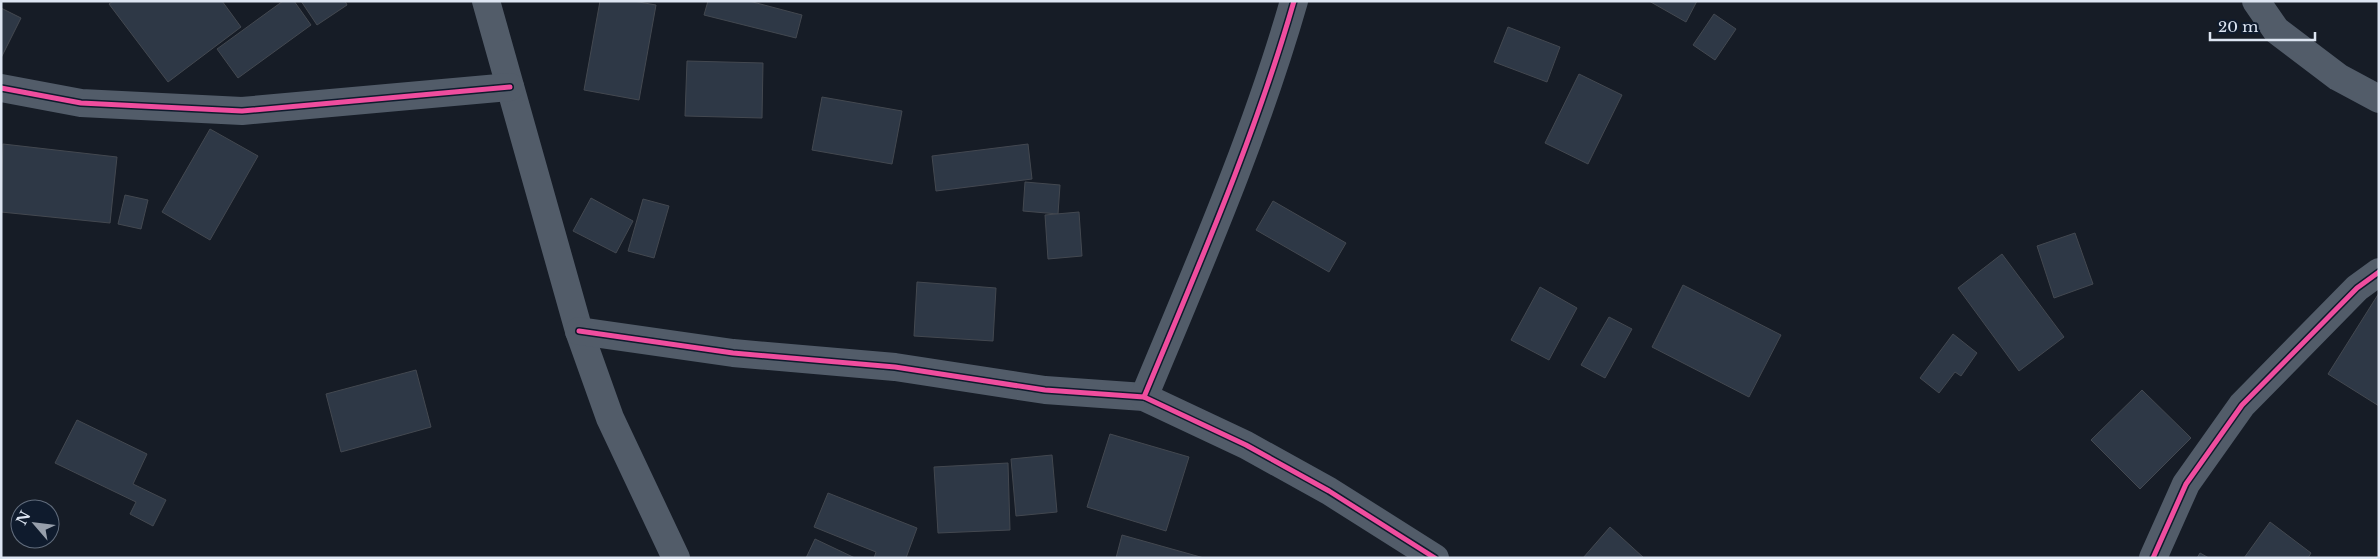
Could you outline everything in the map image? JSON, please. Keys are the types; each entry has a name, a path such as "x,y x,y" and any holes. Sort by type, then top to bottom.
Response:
{"street":[{"path":"486,1 579,331 610,418 676,558"},
{"path":"1144,397 1220,214 1274,71 1294,1"},
{"path":"2256,1 2276,30 2338,77 2379,99"},
{"path":"1,88 81,104 242,111 510,87"},
{"path":"2153,558 2186,484 2242,404 2357,288 2379,272"},
{"path":"579,331 734,353 895,367 1044,390 1144,397 1246,445 1329,491 1435,558"}],"building":[{"path":"113,1 222,1 241,27 168,82 109,4"},
{"path":"283,1 294,1 311,25 238,78 217,49"},
{"path":"301,1 345,1 347,5 317,25"},
{"path":"600,1 633,1 656,5 639,100 584,90"},
{"path":"708,1 749,1 802,15 796,38 704,15"},
{"path":"1649,1 1697,1 1686,22"},
{"path":"1,8 21,18 1,58"},
{"path":"1714,14 1736,29 1715,60 1693,45"},
{"path":"1508,27 1560,47 1547,82 1494,62"},
{"path":"687,61 763,63 762,118 685,116"},
{"path":"1579,74 1622,95 1588,164 1545,143"},
{"path":"822,97 902,111 892,164 812,150"},
{"path":"210,129 258,156 210,240 162,212"},
{"path":"3,144 117,157 110,223 1,212"},
{"path":"1028,144 1032,179 936,191 932,156"},
{"path":"1025,182 1060,185 1058,214 1023,211"},
{"path":"125,195 148,200 141,229 118,224"},
{"path":"591,198 633,221 616,253 573,231"},
{"path":"643,199 669,206 654,258 628,251"},
{"path":"1273,201 1346,243 1329,272 1256,230"},
{"path":"1079,212 1082,256 1048,259 1045,215"},
{"path":"2075,233 2093,284 2054,298 2037,246"},
{"path":"2002,254 2064,337 2019,371 1958,288"},
{"path":"917,282 996,288 993,341 914,336"},
{"path":"1683,285 1781,335 1749,397 1652,347"},
{"path":"1540,287 1577,308 1549,360 1511,340"},
{"path":"2379,293 2379,406 2328,374"},
{"path":"1609,317 1632,329 1605,378 1581,365"},
{"path":"1953,334 1977,353 1961,376 1955,372 1939,393 1920,378"},
{"path":"416,370 431,427 341,452 326,394"},
{"path":"2142,390 2191,438 2140,489 2091,440"},
{"path":"77,420 147,454 133,484 166,500 153,526 130,514 136,502 55,463"},
{"path":"1110,434 1189,457 1166,531 1087,507"},
{"path":"1052,455 1057,512 1016,516 1011,459"},
{"path":"1008,463 1010,530 938,533 934,467"},
{"path":"828,493 917,528 906,558 874,558 876,552 814,527"},
{"path":"2270,522 2311,553 2308,558 2244,558"},
{"path":"1610,527 1644,558 1583,558"},
{"path":"1122,535 1204,558 1116,558"},
{"path":"815,539 855,558 806,558"},
{"path":"2200,553 2209,558 2197,558"}],"cycle path":[{"path":"1144,397 1244,152 1279,52 1294,1"},
{"path":"1,88 81,103 242,111 510,87"},
{"path":"2153,558 2186,484 2242,405 2357,288 2379,272"},
{"path":"579,331 733,353 895,367 1045,390 1144,397 1246,445 1329,491 1435,558"}]}
